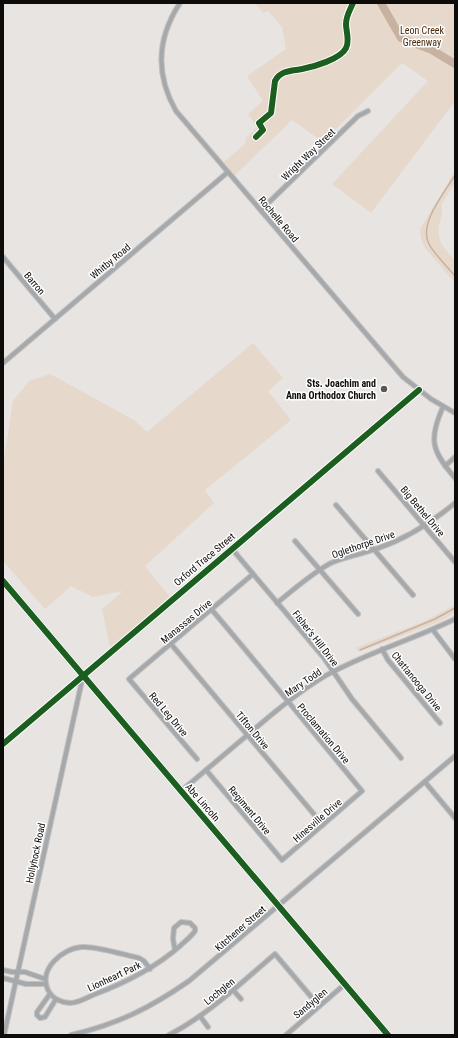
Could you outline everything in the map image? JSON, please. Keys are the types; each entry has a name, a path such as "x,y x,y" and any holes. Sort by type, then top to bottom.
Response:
{"street":[{"name":"Rochelle Road","path":"180,3 170,20 163,38 162,70 167,91 181,118 403,377 443,407 455,413"},
{"name":"Wright Way Street","path":"261,210 358,116 368,111"},
{"name":"Whitby Road","path":"3,363 228,172"},
{"name":"Barron","path":"3,257 55,319"},
{"name":"Oxford Trace Street","path":"3,744 419,390"},
{"path":"443,407 435,428 434,441 437,454 455,478"},
{"path":"445,466 455,457"},
{"name":"Big Bethel Drive","path":"378,471 455,562"},
{"name":"Oglethorpe Drive","path":"277,603 310,575 331,563 375,550 404,538 425,526 455,503"},
{"path":"336,505 412,595"},
{"path":"295,541 358,614"},
{"name":"Fisher's Hill Drive","path":"232,549 324,658 352,699 402,758"},
{"name":"Manassas Drive","path":"129,679 253,574"},
{"name":"Abe Lincoln","path":"3,581 180,792 388,1035"},
{"name":"Proclamation Drive","path":"212,610 362,792"},
{"name":"Mary Todd","path":"180,792 288,701 307,687 333,672 382,649 433,630 455,619"},
{"path":"433,630 439,640 455,659"},
{"name":"Tifton Drive","path":"171,644 323,825"},
{"name":"Chattanooga Drive","path":"382,649 388,660 440,723"},
{"name":"Hollyhock Road","path":"4,1035 83,675"},
{"name":"Red Leg Drive","path":"129,679 197,759"},
{"name":"Kitchener Street","path":"72,1035 86,1032 123,1019 151,1006 200,972 455,756"},
{"name":"Regiment Drive","path":"206,770 282,860"},
{"path":"424,782 455,818"},
{"name":"Hinesville Drive","path":"282,860 362,792"},
{"name":"Lionheart Park","path":"56,999 69,1003 77,1002 117,986 150,968 175,950 195,931 195,928 190,923 181,922 174,928 172,939 175,950"},
{"path":"50,994 37,1012 37,1015 40,1018 45,1017 56,999 50,994 46,984 45,979 48,970 56,958 73,949 83,947 139,958 150,968"},
{"name":"Lochglen","path":"169,1035 200,1016 275,954 319,1006"},
{"path":"3,970 25,972 45,979"},
{"path":"34,984 35,976"},
{"path":"3,978 26,984 46,984"},
{"name":"Sandyglen","path":"286,1035 345,984"},
{"path":"233,990 241,999"},
{"path":"42,1005 49,1010"},
{"path":"200,1016 208,1027"}],"green space":[{"name":"Leon Creek Greenway","path":"255,3 455,3 455,101 371,213 332,184 428,81 402,63 323,142 292,120 235,175 224,162 245,144 246,138 257,127 248,114 263,101 247,76 286,49 282,27 268,11 263,13"},
{"path":"455,171 455,183 441,205 442,213 439,238 441,243 455,261 455,283 425,248 421,238 420,229"},
{"path":"253,343 283,378 268,391 291,420 205,490 214,503 145,566 170,597 110,648 102,609 123,591 93,597 71,586 45,609 3,561 3,465 13,401 29,381 50,374 134,420 147,432"},
{"path":"455,605 455,613 436,623 359,652 355,648 425,621"}],"waterway":[{"path":"381,3 401,38 432,50 455,64"},
{"path":"455,175 434,208 427,227 427,236 431,248 455,276"},
{"path":"360,650 435,619 455,608"}],"cycle path":[{"path":"256,137 263,130 259,123 271,113 275,81 277,77 287,72 326,62 339,56 346,48 348,42 346,24 348,13 353,3"},
{"path":"3,744 419,390"},
{"path":"3,581 388,1035"}],"place":[{"name":"Sts. Joachim and Anna Orthodox Church","path":"384,389"}]}
